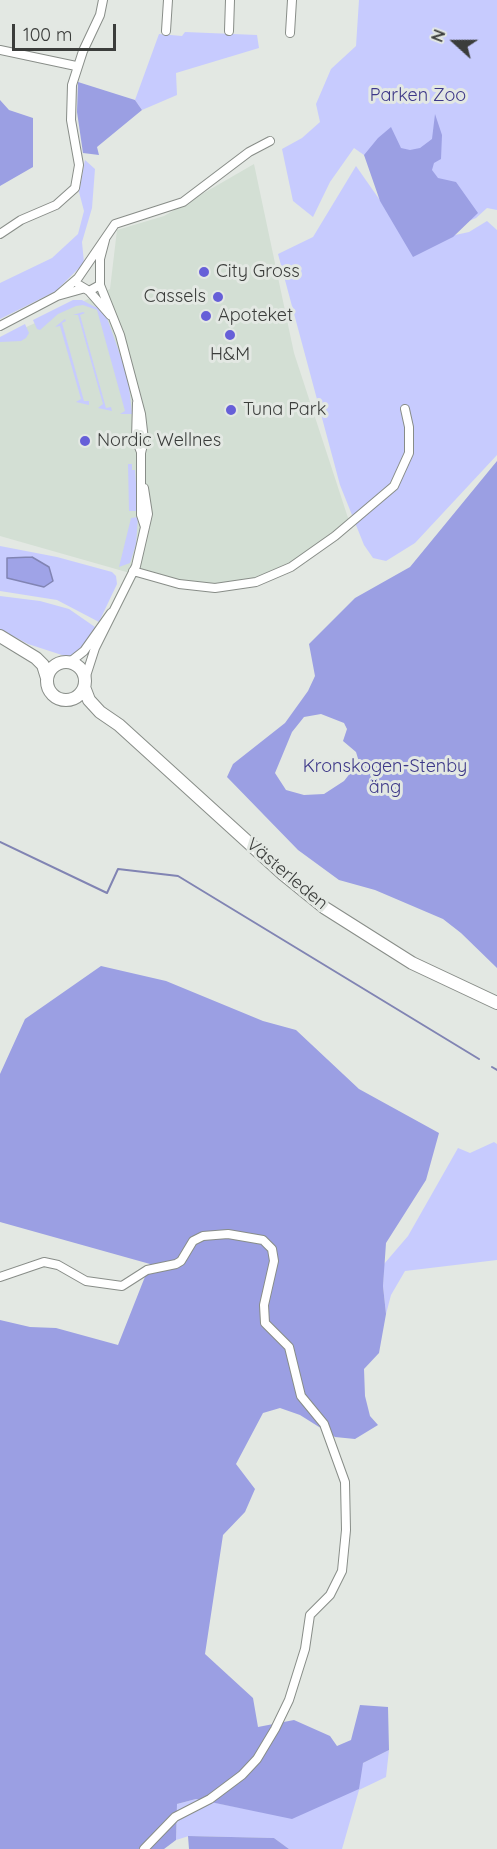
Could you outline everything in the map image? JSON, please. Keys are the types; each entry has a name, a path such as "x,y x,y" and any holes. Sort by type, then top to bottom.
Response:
{"main road":[{"path":"0,636 24,649 80,668 85,683 78,696 69,700 60,699 53,694 48,687 43,665 24,649"},
{"path":"47,678 51,669 66,662"},
{"name":"Västerleden","path":"85,683 89,700 100,712 119,725 283,874 325,908 412,963 497,1002"},
{"name":"Västerleden","path":"69,700 100,712"}],"street":[{"path":"0,234 21,220 56,205 75,188 80,165 75,150 71,102 76,66 100,15 103,0"},
{"path":"166,31 168,0"},
{"path":"229,31 230,0"},
{"path":"290,33 292,0"},
{"path":"0,50 76,66"},
{"path":"115,320 85,290 81,274 106,234 115,224 183,202 249,152 270,141"},
{"path":"85,683 88,664 133,571 148,514 141,453 136,439 137,400 115,320 100,285 99,272 106,234"},
{"path":"0,326 57,296 90,268 99,272"},
{"path":"57,296 100,285"},
{"path":"133,571 179,584 215,588 256,582 291,567 335,536 394,486 409,453 409,427 405,409"},
{"path":"66,662 84,651 106,617 112,613"},
{"path":"0,1277 36,1263 52,1262 80,1279 100,1285 120,1286 128,1284 147,1270 176,1264 181,1261 193,1241 208,1234 228,1234 263,1240 269,1244 274,1261 264,1305 265,1323 288,1347 301,1396 328,1431 346,1492 345,1554 342,1571 330,1595 310,1616 305,1649 289,1700 265,1747 242,1775 205,1802 175,1817 144,1849"}],"shaded area":[{"path":"254,164 294,353 350,524 322,547 246,586 165,583 0,536 0,339 110,289 117,230 164,216"},
{"path":"32,557 49,567 53,581 44,587 7,578 7,558"}],"green space":[{"name":"Parken Zoo","path":"359,0 497,0 497,210 487,208 476,218 462,224 354,148 330,182 313,217 293,201 282,149 302,138 320,122 316,104 331,69 356,46"},
{"path":"185,32 257,35 259,48 176,73 177,95 142,110 135,100 159,34 182,36"},
{"path":"78,82 135,100 142,110 97,147 99,155 83,153 77,112"},
{"path":"0,100 9,110 33,118 33,167 0,186"},
{"path":"435,114 442,135 441,159 434,163 432,170 438,178 456,182 478,213 453,237 413,257 380,201 364,155 391,127 401,148 410,150 420,148 432,139"},
{"path":"85,160 95,169 92,208 82,242 84,263 56,291 0,319 0,283 52,258 78,234 84,211 79,192"},
{"path":"356,166 391,216 446,237 469,232 487,221 497,230 497,455 415,543 386,561 373,558 364,545 340,485 278,254 313,237"},
{"path":"73,300 82,300 95,307 99,306 107,318 128,377 132,414 120,414 125,411 97,310 83,305 76,306 58,314 40,330 37,329 33,320"},
{"path":"85,313 80,315 106,408 111,407 112,411 98,408 103,404 78,315 73,315"},
{"path":"65,319 66,321 62,323 84,401 89,401 89,405 76,402 81,399 60,326 55,327"},
{"path":"25,324 29,333 26,338 21,341 0,342 0,337"},
{"name":"Kronskogen-Stenby äng","path":"497,461 497,968 443,919 375,890 339,880 298,850 227,777 233,764 285,723 308,691 315,676 309,644 355,598 410,567","holes":["321,714 344,723 347,729 343,741 356,752 359,762 344,781 324,794 304,795 286,790 275,773 292,732 304,717"]},
{"path":"128,464 132,464 132,470 135,470 138,511 129,511"},
{"path":"138,517 136,544 130,563 119,567 131,518"},
{"path":"0,546 57,557 112,572 116,576 117,584 99,622 57,600 0,591"},
{"path":"0,596 40,601 69,609 95,627 80,651 68,657 28,644 0,629"},
{"path":"101,966 166,981 263,1021 296,1030 359,1089 439,1133 426,1180 386,1243 383,1286 386,1314 379,1353 364,1369 365,1396 370,1416 378,1425 355,1439 335,1437 300,1415 280,1408 263,1413 236,1464 255,1489 245,1512 223,1535 205,1654 253,1698 258,1727 294,1720 330,1736 337,1746 351,1740 360,1705 388,1707 389,1750 363,1763 359,1789 292,1819 196,1799 177,1804 176,1840 164,1849 0,1849 0,1320 30,1327 56,1328 118,1345 150,1264 0,1222 0,1074 25,1019"},
{"path":"494,1142 497,1144 497,1260 405,1271 391,1295 386,1314 383,1286 384,1264 408,1236 458,1148 470,1153"},
{"path":"389,1750 386,1777 359,1790 342,1849 289,1849 274,1838 189,1836 176,1840 177,1804 196,1799 292,1818 363,1763"},
{"path":"188,1836 274,1838 289,1849 189,1849"}],"waterway":[{"path":"0,842 107,893 118,869 178,876 479,1059"},
{"path":"492,1067 497,1070"}],"place":[{"name":"City Gross","path":"204,272"},
{"name":"Cassels","path":"218,297"},
{"name":"Apoteket","path":"206,316"},
{"name":"H&M","path":"230,335"},
{"name":"Tuna Park","path":"231,410"},
{"name":"Nordic Wellnes","path":"85,441"}]}
